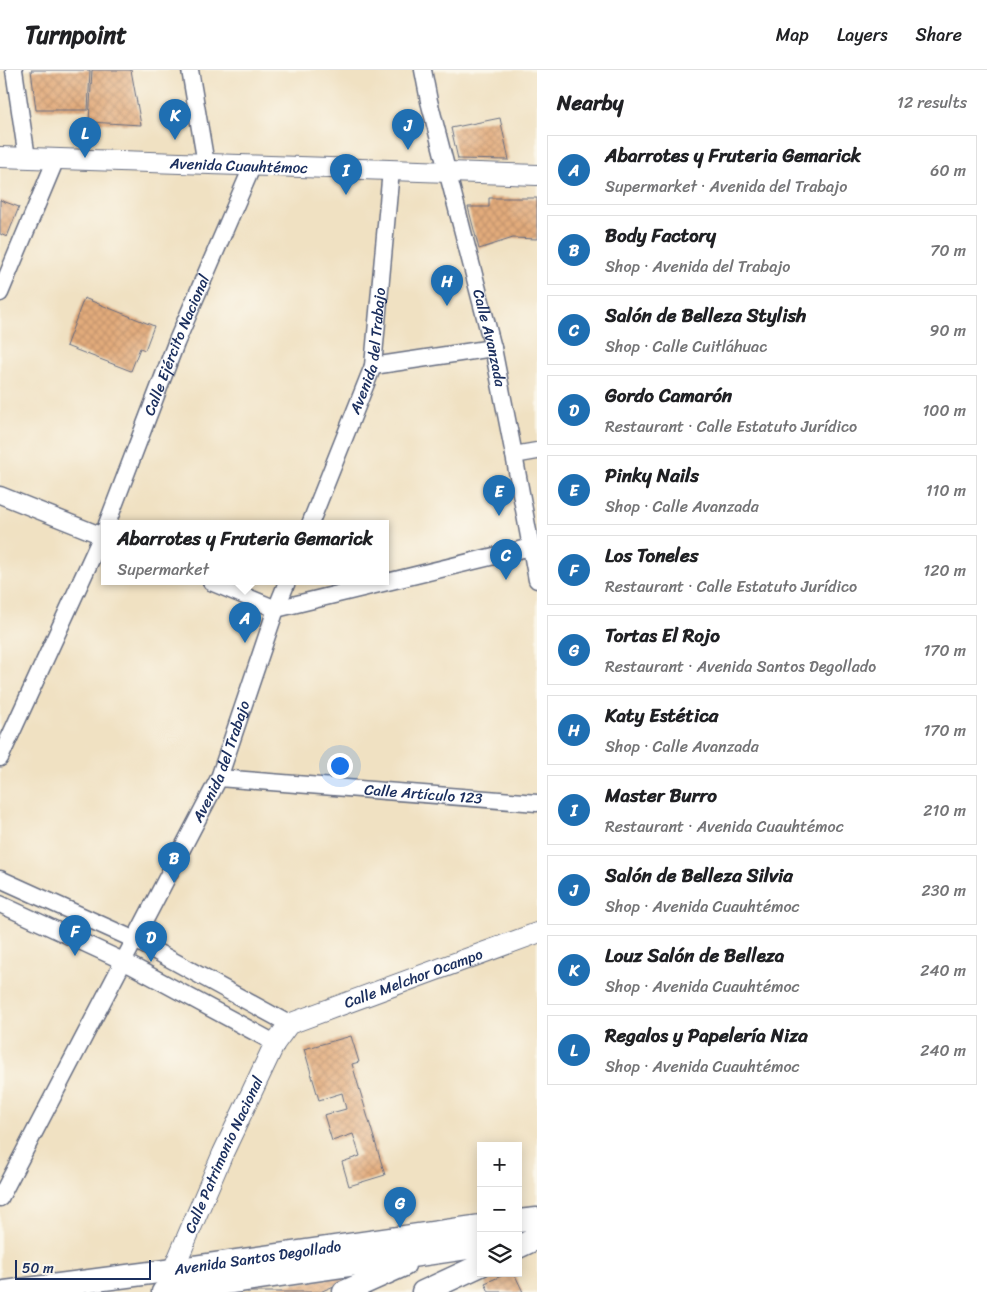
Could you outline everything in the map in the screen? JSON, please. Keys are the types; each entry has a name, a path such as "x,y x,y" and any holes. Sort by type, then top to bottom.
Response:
{"main road":[{"path":"522,1220 537,1218"},
{"name":"Avenida Santos Degollado","path":"170,1284 477,1228"},
{"path":"344,1292 429,1254 477,1229"},
{"path":"522,1240 537,1238"},
{"path":"522,1245 537,1238"},
{"name":"Avenida Santos Degollado","path":"5,1292 170,1284 429,1254 477,1247"},
{"path":"423,1292 477,1267"}],"street":[{"path":"14,70 27,158"},
{"path":"190,70 206,164"},
{"name":"Calle Avanzada","path":"423,70 429,101 493,348 537,580"},
{"name":"Avenida Cuauhtémoc","path":"0,157 252,167 537,175"},
{"path":"0,293 56,159"},
{"name":"Calle Ejército Nacional","path":"110,520 176,343 252,167"},
{"name":"Avenida del Trabajo","path":"312,520 373,366 391,170"},
{"path":"373,366 493,348"},
{"path":"514,455 537,451"},
{"path":"0,496 101,531"},
{"name":"Calle Ejército Nacional","path":"0,758 101,541"},
{"path":"389,581 530,546"},
{"path":"218,585 276,609 373,585"},
{"name":"Avenida del Trabajo","path":"0,1198 219,778 286,585"},
{"name":"Calle Artículo 123","path":"219,778 537,803"},
{"path":"0,879 135,940 289,1024"},
{"path":"0,904 123,961 275,1043"},
{"name":"Calle Melchor Ocampo","path":"289,1024 537,933"},
{"name":"Calle Patrimonio Nacional","path":"170,1284 223,1154 275,1043 289,1024"}],"building":[{"path":"31,70 90,70 88,110 36,110"},
{"path":"92,70 131,70 141,125 89,122"},
{"path":"500,118 509,160 458,159 451,128"},
{"path":"489,198 537,198 537,239 513,238 479,249 468,207 489,207"},
{"path":"0,200 19,207 7,237 0,234"},
{"path":"84,298 154,326 145,350 140,348 131,371 66,346"},
{"path":"351,1036 359,1062 352,1064 385,1175 349,1186 342,1162 360,1156 353,1134 332,1141 324,1115 346,1109 342,1093 319,1100 304,1049"},
{"path":"364,1273 320,1292 247,1292 247,1291"},
{"path":"499,1277 516,1277 523,1292 489,1292 485,1283"}],"place":[{"name":"Louz Salón de Belleza","path":"175,140"},
{"name":"Salón de Belleza Silvia","path":"408,150"},
{"name":"Regalos y Papelería Niza","path":"85,158"},
{"name":"Master Burro","path":"346,195"},
{"name":"Katy Estética","path":"447,306"},
{"name":"Pinky Nails","path":"499,516"},
{"name":"Salón de Belleza Stylish","path":"506,580"},
{"name":"Abarrotes y Fruteria Gemarick","path":"245,643"},
{"name":"Body Factory","path":"174,883"},
{"name":"Los Toneles","path":"75,956"},
{"name":"Gordo Camarón","path":"151,962"},
{"name":"Tortas El Rojo","path":"400,1228"}]}
